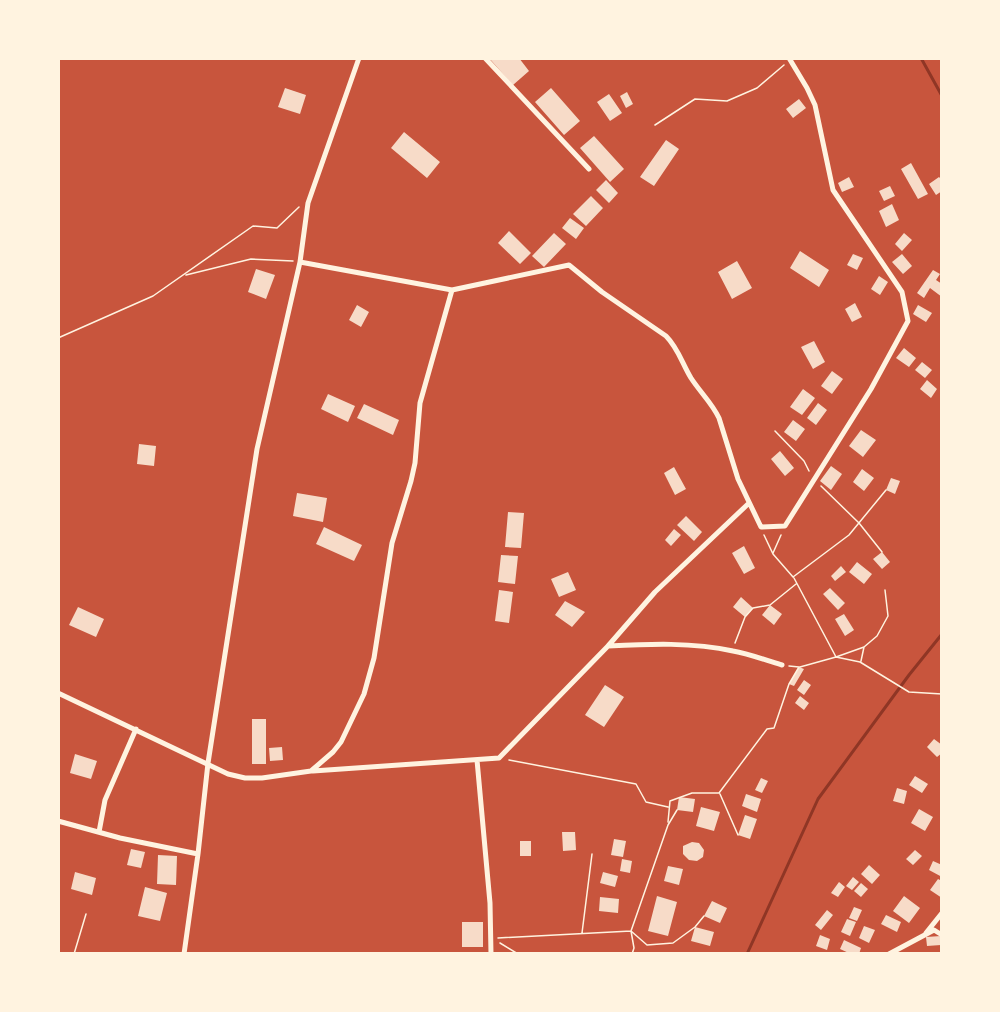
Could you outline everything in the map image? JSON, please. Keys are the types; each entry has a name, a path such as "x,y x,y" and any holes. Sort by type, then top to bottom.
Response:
{"street":[{"path":"184,954 208,763 257,449 300,262 308,203 359,58"},
{"path":"485,58 589,168"},
{"path":"300,262 452,290 569,265 602,292 666,336 674,345 690,377 719,418 738,479 748,504 761,526 785,526 880,374 908,321 902,292 833,190 815,105 789,59"},
{"path":"311,771 333,752 340,742 364,694 374,658 392,543 415,463 420,403 452,290"},
{"path":"58,693 228,774 245,778 499,758 608,646 655,592 748,504"},
{"path":"608,646 682,645 732,650 782,665"},
{"path":"99,832 105,800 136,729"},
{"path":"477,760 490,903 491,954"},
{"path":"58,820 99,832 198,854"},
{"path":"926,933 942,914"},
{"path":"889,954 926,933 934,930 942,934"}],"path":[{"path":"655,125 695,99 728,101 757,88 789,59"},
{"path":"58,338 153,296 253,226 277,228 296,208 308,203"},
{"path":"182,276 251,259 300,262"},
{"path":"775,431 804,461 813,479 860,523 882,552"},
{"path":"794,577 849,535 886,490"},
{"path":"761,526 773,554 794,577 836,657"},
{"path":"773,554 785,526"},
{"path":"732,650 745,617 753,608 770,605 797,583"},
{"path":"782,665 799,667 864,647 877,636 888,616 885,590"},
{"path":"860,662 864,647"},
{"path":"836,657 860,662 909,692 942,694"},
{"path":"720,793 767,729 774,728 789,684 799,667"},
{"path":"499,758 636,784 646,802 669,807"},
{"path":"668,825 670,801 692,793 720,793"},
{"path":"720,793 738,835"},
{"path":"632,954 634,948 631,931 668,825 677,810"},
{"path":"582,933 592,854"},
{"path":"74,954 86,914"},
{"path":"491,939 631,931 647,945 673,943 695,927 704,916"},
{"path":"491,939 518,954"}],"building":[{"path":"489,58 519,58 529,71 513,85"},
{"path":"285,88 306,95 300,114 278,107"},
{"path":"551,88 580,121 564,135 535,102"},
{"path":"627,92 633,104 626,108 620,96"},
{"path":"609,94 622,113 610,121 597,102"},
{"path":"799,99 806,108 793,118 786,109"},
{"path":"404,132 440,162 427,178 391,148"},
{"path":"594,136 624,169 610,182 580,148"},
{"path":"666,140 679,149 654,186 640,177"},
{"path":"911,163 928,194 918,199 901,169"},
{"path":"849,177 854,187 842,192 838,183"},
{"path":"939,177 942,180 942,191 936,195 929,184"},
{"path":"606,180 618,193 609,203 596,190"},
{"path":"890,186 895,196 884,201 879,191"},
{"path":"591,196 603,208 586,226 573,214"},
{"path":"892,204 899,220 886,227 879,211"},
{"path":"570,218 584,228 576,239 562,228"},
{"path":"509,231 531,253 520,264 498,243"},
{"path":"554,233 566,244 544,267 532,256"},
{"path":"904,233 912,240 902,251 895,244"},
{"path":"800,251 829,270 819,287 790,268"},
{"path":"853,254 863,258 857,270 847,265"},
{"path":"902,254 912,266 903,274 892,262"},
{"path":"737,261 752,288 732,299 718,272"},
{"path":"256,269 275,275 266,299 248,292"},
{"path":"933,270 940,274 936,280 942,284 942,297 930,288 924,298 917,293"},
{"path":"879,276 888,282 880,295 871,289"},
{"path":"855,303 862,317 852,322 845,309"},
{"path":"357,305 369,312 361,327 349,320"},
{"path":"918,305 932,313 926,322 913,314"},
{"path":"814,341 825,362 813,369 801,347"},
{"path":"904,348 916,358 909,367 896,358"},
{"path":"922,362 932,370 925,378 915,370"},
{"path":"832,371 843,379 832,394 821,386"},
{"path":"927,380 937,389 931,398 920,389"},
{"path":"803,389 815,398 802,415 790,407"},
{"path":"328,394 355,406 348,422 321,409"},
{"path":"818,403 827,410 816,425 807,418"},
{"path":"364,404 399,420 393,435 357,418"},
{"path":"793,420 805,429 796,441 784,432"},
{"path":"861,430 876,440 863,457 849,446"},
{"path":"139,444 156,446 154,466 137,464"},
{"path":"780,451 794,468 785,476 771,459"},
{"path":"831,466 842,474 831,490 820,481"},
{"path":"674,467 686,489 675,495 664,473"},
{"path":"862,469 874,478 864,491 853,482"},
{"path":"891,478 900,481 895,494 886,490"},
{"path":"297,493 327,498 323,522 293,516"},
{"path":"508,512 524,513 521,548 505,547"},
{"path":"686,516 702,532 694,541 677,525"},
{"path":"324,527 362,545 354,561 316,544"},
{"path":"674,529 681,535 671,546 665,540"},
{"path":"744,546 755,568 744,574 732,553"},
{"path":"882,552 890,562 882,569 873,559"},
{"path":"501,555 518,556 515,584 498,582"},
{"path":"857,562 872,574 864,584 849,572"},
{"path":"841,566 846,572 835,581 831,576"},
{"path":"568,572 576,590 559,597 551,579"},
{"path":"830,588 845,603 838,610 823,594"},
{"path":"499,590 513,592 509,623 495,621"},
{"path":"741,597 753,608 745,617 733,607"},
{"path":"565,601 585,612 572,627 555,615"},
{"path":"770,605 782,614 774,625 762,615"},
{"path":"78,607 104,619 96,637 69,625"},
{"path":"844,614 854,630 845,636 835,619"},
{"path":"799,667 804,669 794,686 789,684"},
{"path":"804,680 811,685 804,695 797,690"},
{"path":"605,685 624,697 604,727 585,715"},
{"path":"800,696 809,703 804,710 795,703"},
{"path":"252,719 266,719 266,764 252,764"},
{"path":"934,739 942,745 942,753 937,757 927,747"},
{"path":"282,747 283,760 270,761 269,748"},
{"path":"75,754 97,761 91,779 70,773"},
{"path":"915,776 928,784 922,793 909,785"},
{"path":"761,778 768,781 762,793 755,790"},
{"path":"897,788 907,791 904,804 893,801"},
{"path":"746,794 761,799 757,812 742,806"},
{"path":"679,797 695,799 693,812 677,810"},
{"path":"701,807 720,812 714,831 696,826"},
{"path":"919,809 933,817 925,831 911,823"},
{"path":"745,815 757,819 750,839 738,835"},
{"path":"562,832 575,832 576,850 563,851"},
{"path":"614,839 626,841 623,857 611,855"},
{"path":"520,841 531,841 531,856 520,856"},
{"path":"692,842 699,843 704,850 703,857 697,861 689,860 683,854 683,846"},
{"path":"131,849 145,852 141,868 127,865"},
{"path":"915,850 922,856 913,865 906,859"},
{"path":"158,855 177,856 176,885 157,884"},
{"path":"622,859 632,861 630,873 620,871"},
{"path":"933,861 942,865 942,877 929,870"},
{"path":"869,865 880,875 872,884 861,874"},
{"path":"668,866 683,869 679,885 664,881"},
{"path":"75,872 96,878 92,895 71,889"},
{"path":"603,872 618,876 615,887 600,883"},
{"path":"853,877 859,882 852,890 846,886"},
{"path":"938,879 942,881 942,898 930,890"},
{"path":"839,882 845,887 838,897 831,893"},
{"path":"861,883 868,889 861,897 854,891"},
{"path":"145,887 167,893 160,921 138,916"},
{"path":"657,896 677,902 668,936 648,931"},
{"path":"904,896 920,908 909,923 893,911"},
{"path":"600,897 619,899 618,913 599,911"},
{"path":"712,901 727,908 720,923 704,916"},
{"path":"854,907 862,910 857,921 849,918"},
{"path":"827,910 833,915 821,930 815,925"},
{"path":"886,915 901,922 897,932 881,924"},
{"path":"847,919 856,922 850,936 841,932"},
{"path":"462,922 483,922 483,947 462,947"},
{"path":"864,926 875,930 869,943 859,938"},
{"path":"695,927 714,932 710,946 691,941"},
{"path":"820,935 830,939 827,950 816,946"},
{"path":"941,936 941,945 927,946 926,937"},
{"path":"844,940 861,948 859,954 851,954 840,949"}],"waterway":[{"path":"921,58 942,96"},
{"path":"747,954 818,799 942,634"}]}
